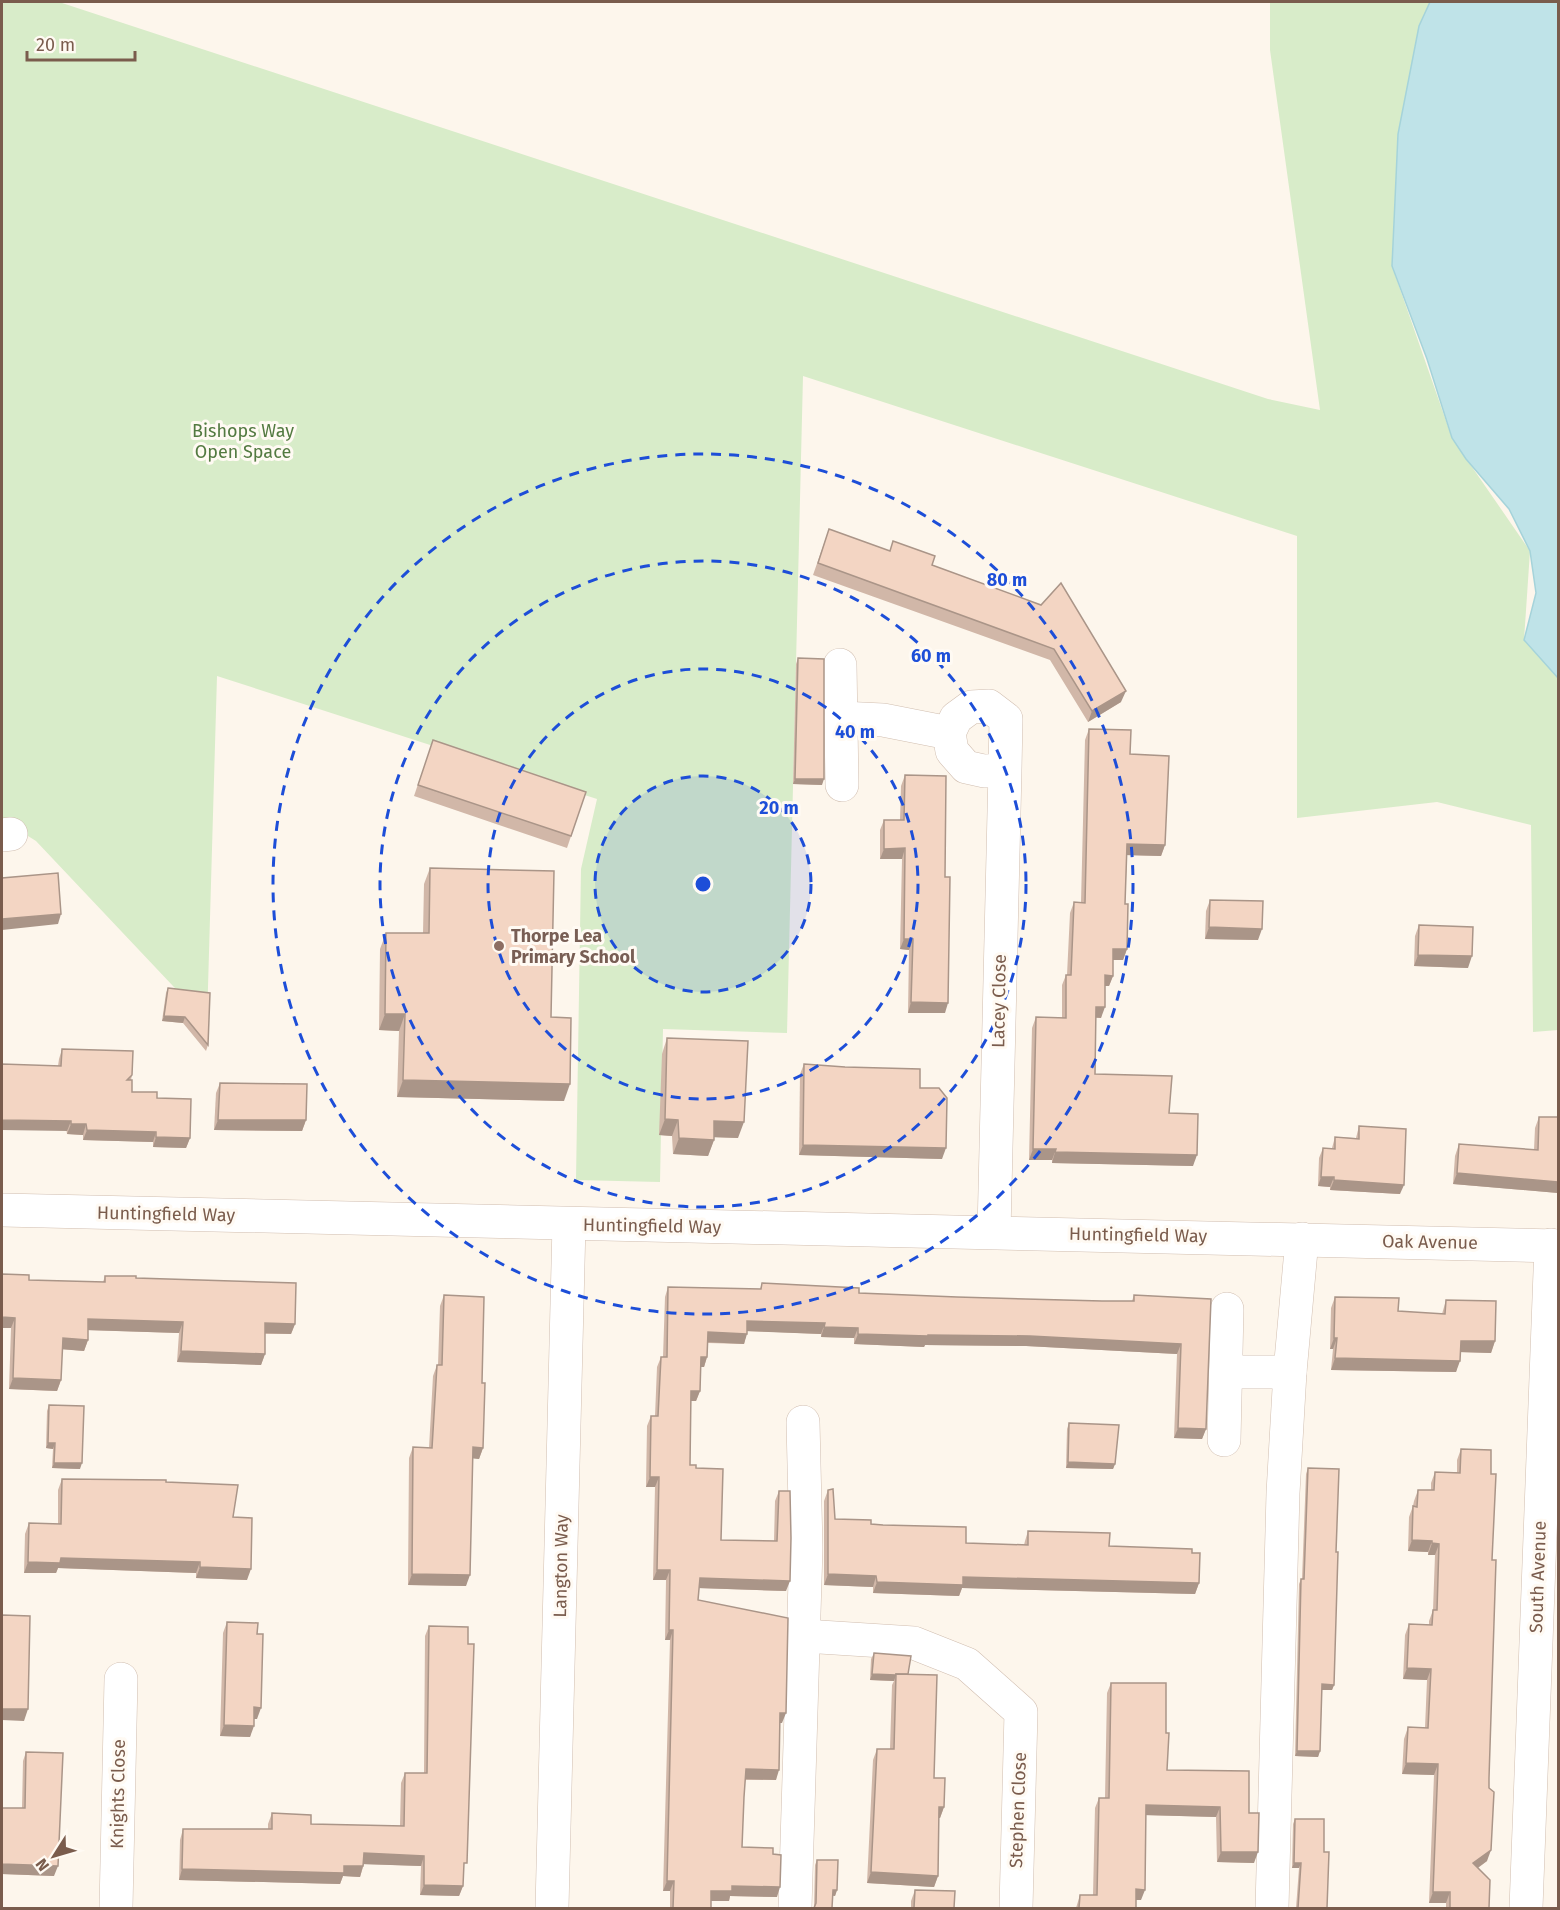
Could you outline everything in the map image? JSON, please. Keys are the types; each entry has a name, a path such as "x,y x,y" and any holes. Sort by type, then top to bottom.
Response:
{"street":[{"path":"840,665 842,785"},
{"name":"Lacey Close","path":"950,733 956,718 971,707 988,706 1006,719 994,1232"},
{"path":"841,718 883,720 950,733 952,751 966,767 984,771 1005,770"},
{"name":"Huntingfield Way","path":"2,1210 1302,1239"},
{"name":"Langton Way","path":"552,1908 569,1224"},
{"path":"1272,1908 1283,1493 1290,1372 1302,1239"},
{"name":"Oak Avenue","path":"1302,1239 1555,1246"},
{"name":"South Avenue","path":"1526,1908 1555,1246"},
{"path":"1224,1440 1227,1309"},
{"path":"1226,1372 1290,1372"},
{"path":"795,1908 806,1548 802,1422"},
{"name":"Stephen Close","path":"804,1636 914,1643 967,1664 1021,1712 1016,1908"},
{"name":"Knights Close","path":"116,1908 121,1678"}],"green space":[{"name":"Bishops Way Open Space","path":"2,2 59,2 1268,399 1320,410 1270,50 1270,2 1430,2 1419,26 1392,266 1452,438 1530,551 1524,640 1558,678 1558,1030 1533,1032 1531,825 1437,802 1297,818 1297,536 803,376 787,1033 663,1029 660,1182 576,1180 581,869 597,799 217,676 207,1022 36,841 28,836 11,834 2,819"}],"water":[{"path":"1430,2 1558,2 1558,678 1524,640 1536,593 1530,551 1509,509 1466,459 1452,438 1427,359 1392,266 1398,134 1419,26"}],"building":[{"path":"829,529 890,551 893,541 935,556 932,565 1041,605 1061,583 1126,691 1092,711 1054,649 818,563"},
{"path":"798,658 824,659 824,779 795,779"},
{"path":"1089,729 1131,730 1130,754 1169,756 1165,845 1127,844 1125,904 1128,904 1127,949 1113,949 1113,976 1105,975 1105,1007 1096,1007 1095,1074 1172,1076 1169,1113 1198,1114 1197,1155 1055,1152 1056,1149 1033,1149 1036,1017 1066,1018 1066,975 1071,975 1074,902 1085,903"},
{"path":"433,740 586,792 571,836 418,785"},
{"path":"905,775 946,776 945,877 950,877 948,1003 911,1002 913,939 904,939 905,848 884,849 884,820 904,820"},
{"path":"430,868 554,871 551,1017 571,1018 570,1084 403,1080 405,1014 385,1014 386,933 429,933"},
{"path":"58,873 61,914 2,919 2,878"},
{"path":"1210,900 1263,901 1262,929 1209,927"},
{"path":"1419,925 1473,927 1472,956 1418,955"},
{"path":"168,988 210,993 208,1045 185,1017 164,1016"},
{"path":"667,1038 748,1041 744,1122 714,1121 714,1140 679,1138 678,1120 665,1119"},
{"path":"62,1049 133,1051 132,1075 127,1080 132,1080 132,1092 157,1092 157,1098 191,1099 190,1138 156,1137 156,1132 87,1130 86,1124 71,1124 71,1121 2,1120 2,1064 61,1066"},
{"path":"804,1064 920,1069 920,1088 939,1088 947,1098 946,1148 803,1145"},
{"path":"220,1083 307,1084 306,1120 218,1120"},
{"path":"1539,1117 1558,1117 1558,1182 1457,1173 1459,1144 1538,1150"},
{"path":"1359,1126 1406,1129 1404,1185 1321,1177 1323,1148 1335,1149 1335,1137 1359,1139"},
{"path":"2,1274 29,1275 29,1280 105,1282 105,1276 136,1276 136,1278 296,1283 295,1324 265,1323 265,1354 181,1351 183,1322 88,1319 88,1340 63,1338 61,1380 13,1378 15,1318 2,1317"},
{"path":"762,1283 859,1288 859,1293 957,1297 1134,1301 1134,1295 1211,1299 1206,1429 1178,1428 1181,1344 1030,1336 858,1334 858,1328 824,1327 825,1323 747,1321 747,1334 708,1332 707,1357 701,1357 700,1391 691,1391 690,1465 696,1465 696,1468 723,1469 721,1540 777,1541 779,1491 790,1491 790,1581 700,1578 698,1600 788,1618 786,1713 780,1713 779,1770 746,1769 742,1847 773,1848 773,1854 781,1855 780,1887 732,1886 732,1891 711,1891 711,1908 673,1908 674,1881 667,1881 673,1630 669,1630 670,1570 657,1570 659,1477 650,1477 651,1416 658,1416 661,1357 667,1357 668,1287 761,1289"},
{"path":"444,1295 484,1297 483,1448 473,1447 470,1575 412,1574 413,1447 432,1448 437,1365 442,1365"},
{"path":"1335,1297 1399,1298 1398,1311 1445,1314 1446,1300 1496,1301 1495,1341 1461,1341 1460,1361 1335,1358 1337,1338 1334,1338"},
{"path":"49,1405 84,1406 82,1463 54,1463 55,1443 48,1443"},
{"path":"1069,1423 1119,1425 1115,1464 1068,1462"},
{"path":"1461,1449 1491,1450 1491,1474 1496,1474 1492,1560 1496,1560 1489,1778 1489,1788 1494,1792 1491,1850 1473,1863 1490,1880 1489,1908 1450,1908 1450,1892 1433,1892 1438,1764 1406,1763 1408,1727 1428,1728 1431,1669 1407,1668 1409,1624 1432,1625 1433,1610 1437,1610 1439,1544 1432,1543 1432,1541 1412,1540 1413,1506 1417,1507 1418,1490 1434,1490 1435,1472 1460,1473"},
{"path":"1308,1468 1339,1469 1334,1685 1322,1684 1320,1751 1297,1751 1301,1579 1304,1579"},
{"path":"62,1479 166,1480 166,1482 238,1485 233,1517 252,1518 251,1569 200,1567 200,1562 61,1558 60,1563 28,1562 29,1523 61,1524"},
{"path":"833,1489 835,1519 871,1520 871,1524 883,1525 966,1527 966,1543 1028,1545 1028,1531 1110,1533 1109,1546 1192,1549 1192,1553 1200,1553 1199,1583 963,1577 963,1585 877,1582 876,1576 828,1574 828,1490"},
{"path":"2,1615 30,1616 28,1709 2,1709"},
{"path":"227,1622 258,1623 257,1634 263,1634 261,1708 254,1707 254,1726 224,1725"},
{"path":"429,1626 468,1627 468,1644 474,1644 467,1863 464,1863 463,1886 424,1885 424,1856 364,1853 363,1866 344,1866 344,1873 182,1869 183,1829 272,1829 272,1813 311,1815 311,1824 404,1826 405,1773 427,1773"},
{"path":"874,1653 911,1656 908,1674 872,1674"},
{"path":"896,1674 937,1675 934,1778 945,1778 944,1807 939,1807 938,1876 871,1872 877,1749 894,1749"},
{"path":"1111,1683 1166,1683 1166,1733 1169,1733 1167,1770 1249,1771 1249,1813 1259,1813 1258,1852 1221,1852 1220,1807 1146,1805 1145,1890 1136,1889 1136,1908 1079,1908 1080,1895 1097,1895 1099,1798 1109,1798"},
{"path":"26,1752 63,1753 58,1866 2,1864 2,1808 25,1808"},
{"path":"1295,1819 1324,1819 1324,1852 1329,1852 1327,1908 1298,1908 1301,1863 1294,1863"},
{"path":"817,1860 838,1860 837,1890 833,1890 832,1908 814,1908"},
{"path":"915,1890 955,1891 954,1908 914,1908"}],"place":[{"name":"Thorpe Lea Primary School","path":"499,946"}]}
